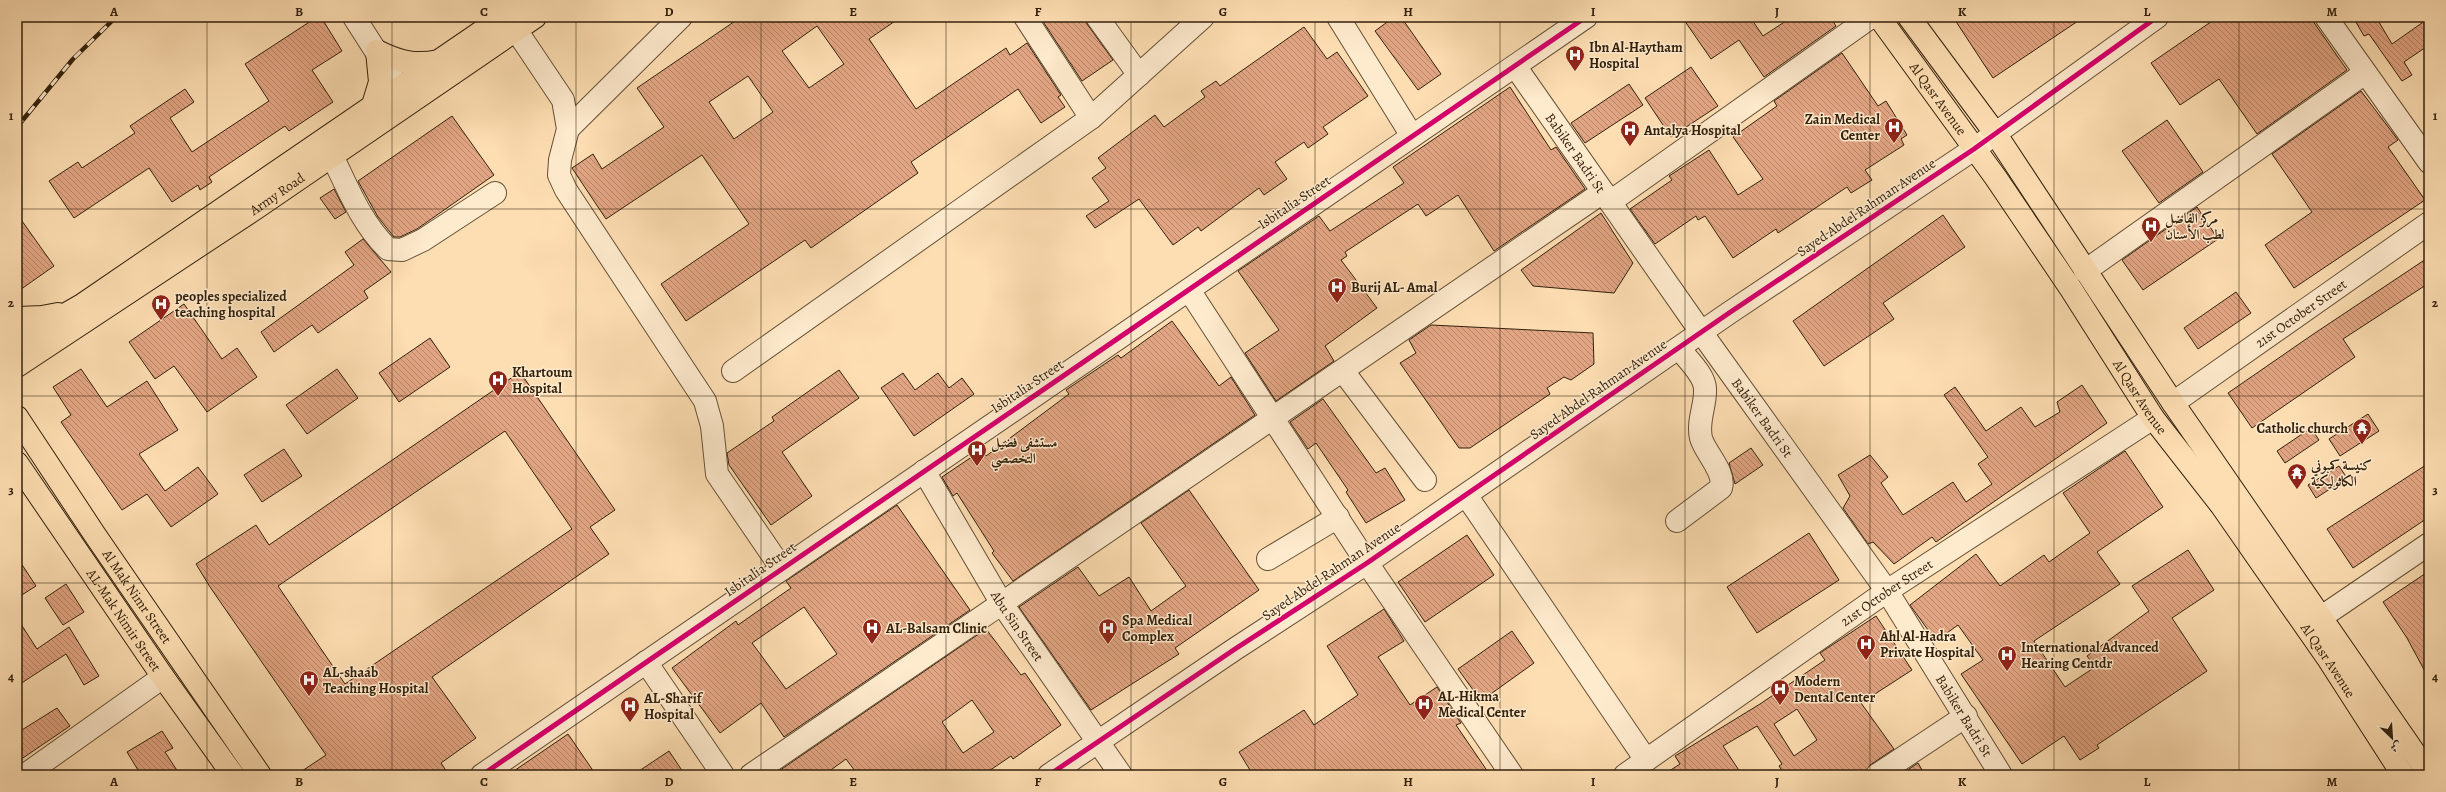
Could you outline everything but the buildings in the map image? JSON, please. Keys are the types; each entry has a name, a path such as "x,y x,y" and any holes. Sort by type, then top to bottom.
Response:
{"main road":[{"name":"Army Road","path":"17,342 82,306 328,147 373,105 405,95 440,60 510,23 535,17"},
{"name":"Al Qasr Avenue","path":"1879,17 1974,149 2071,289 2153,418 2225,512 2329,660 2403,775"},
{"name":"Al Qasr Avenue","path":"1909,17 1994,133 2173,403 2429,774"},
{"name":"Army Road","path":"17,366 328,147 510,23"},
{"path":"377,51 396,60 409,63 422,64 440,60"},
{"path":"373,105 380,82 377,51"},
{"path":"17,318 42,317 82,306"},
{"name":"Al Mak Nimr Street","path":"17,417 95,536 260,775"},
{"name":"AL-Mak Nimir Street","path":"17,463 163,677 233,775"}],"street":[{"path":"354,17 405,95"},
{"path":"568,129 681,17"},
{"path":"1025,17 1091,118"},
{"path":"1097,17 1139,75"},
{"path":"733,371 1091,118 1203,17"},
{"path":"1338,17 1412,136"},
{"name":"Isbitalia Street","path":"482,775 1586,17"},
{"path":"751,775 1343,371 1607,197 1872,17"},
{"name":"Sayed Abdel Rahman Avenue","path":"1049,775 1367,563 1701,332 1974,149 1994,133 2156,17"},
{"path":"2326,17 2429,162"},
{"path":"510,23 563,100 568,129 560,160 559,175 566,190 705,401 712,426 717,474 782,569"},
{"name":"Babiker Badri St","path":"1515,66 1701,332 1887,591 1966,716 2001,775"},
{"path":"2085,271 2366,73"},
{"path":"328,147 351,197 363,218 375,236 388,249 402,250 423,240 495,193"},
{"name":"21st October Street","path":"2173,403 2429,223"},
{"path":"1189,290 1274,418 1367,563 1512,775"},
{"path":"1677,521 1721,488 1722,484 1721,477 1706,452 1701,437 1700,429 1705,388 1704,381 1678,348"},
{"path":"1343,371 1425,480"},
{"name":"21st October Street","path":"1625,775 1887,591 2153,418"},
{"name":"Abu Sin Street","path":"924,471 1002,604 1121,775"},
{"path":"1466,495 1646,760"},
{"path":"1268,559 1338,517"},
{"path":"2320,618 2429,544"},
{"path":"646,662 723,775"},
{"path":"25,775 163,677"},
{"path":"1877,775 1966,716"}],"railway":[{"path":"17,127 73,59 116,17"}],"cycle path":[{"path":"482,775 1586,17"},
{"path":"1049,775 1235,649 1367,563 1729,313 1974,149 2157,17"}],"place":[{"name":"Ibn Al-Haytham Hospital","path":"1575,72"},
{"name":"Zain Medical Center","path":"1894,144"},
{"name":"Antalya Hospital","path":"1630,147"},
{"name":"مركز الفاضل لطب الأسنان","path":"2151,243"},
{"name":"Burij AL- Amal","path":"1337,304"},
{"name":"peoples specialized teaching hospital","path":"161,321"},
{"name":"Khartoum Hospital","path":"498,397"},
{"name":"Catholic church","path":"2362,445"},
{"name":"مستشفى فضيل التخصصي","path":"977,467"},
{"name":"كنيسة كمبوني الكاثوليكية","path":"2297,490"},
{"name":"AL-Balsam Clinic","path":"872,645"},
{"name":"Spa Medical Complex","path":"1108,645"},
{"name":"Ahl Al-Hadra Private Hospital","path":"1866,661"},
{"name":"International Advanced Hearing Centdr","path":"2007,672"},
{"name":"AL-shaab Teaching Hospital","path":"309,697"},
{"name":"Modern Dental Center","path":"1780,706"},
{"name":"AL-Hikma Medical Center","path":"1424,721"},
{"name":"AL-Sharif Hospital","path":"630,723"}]}
